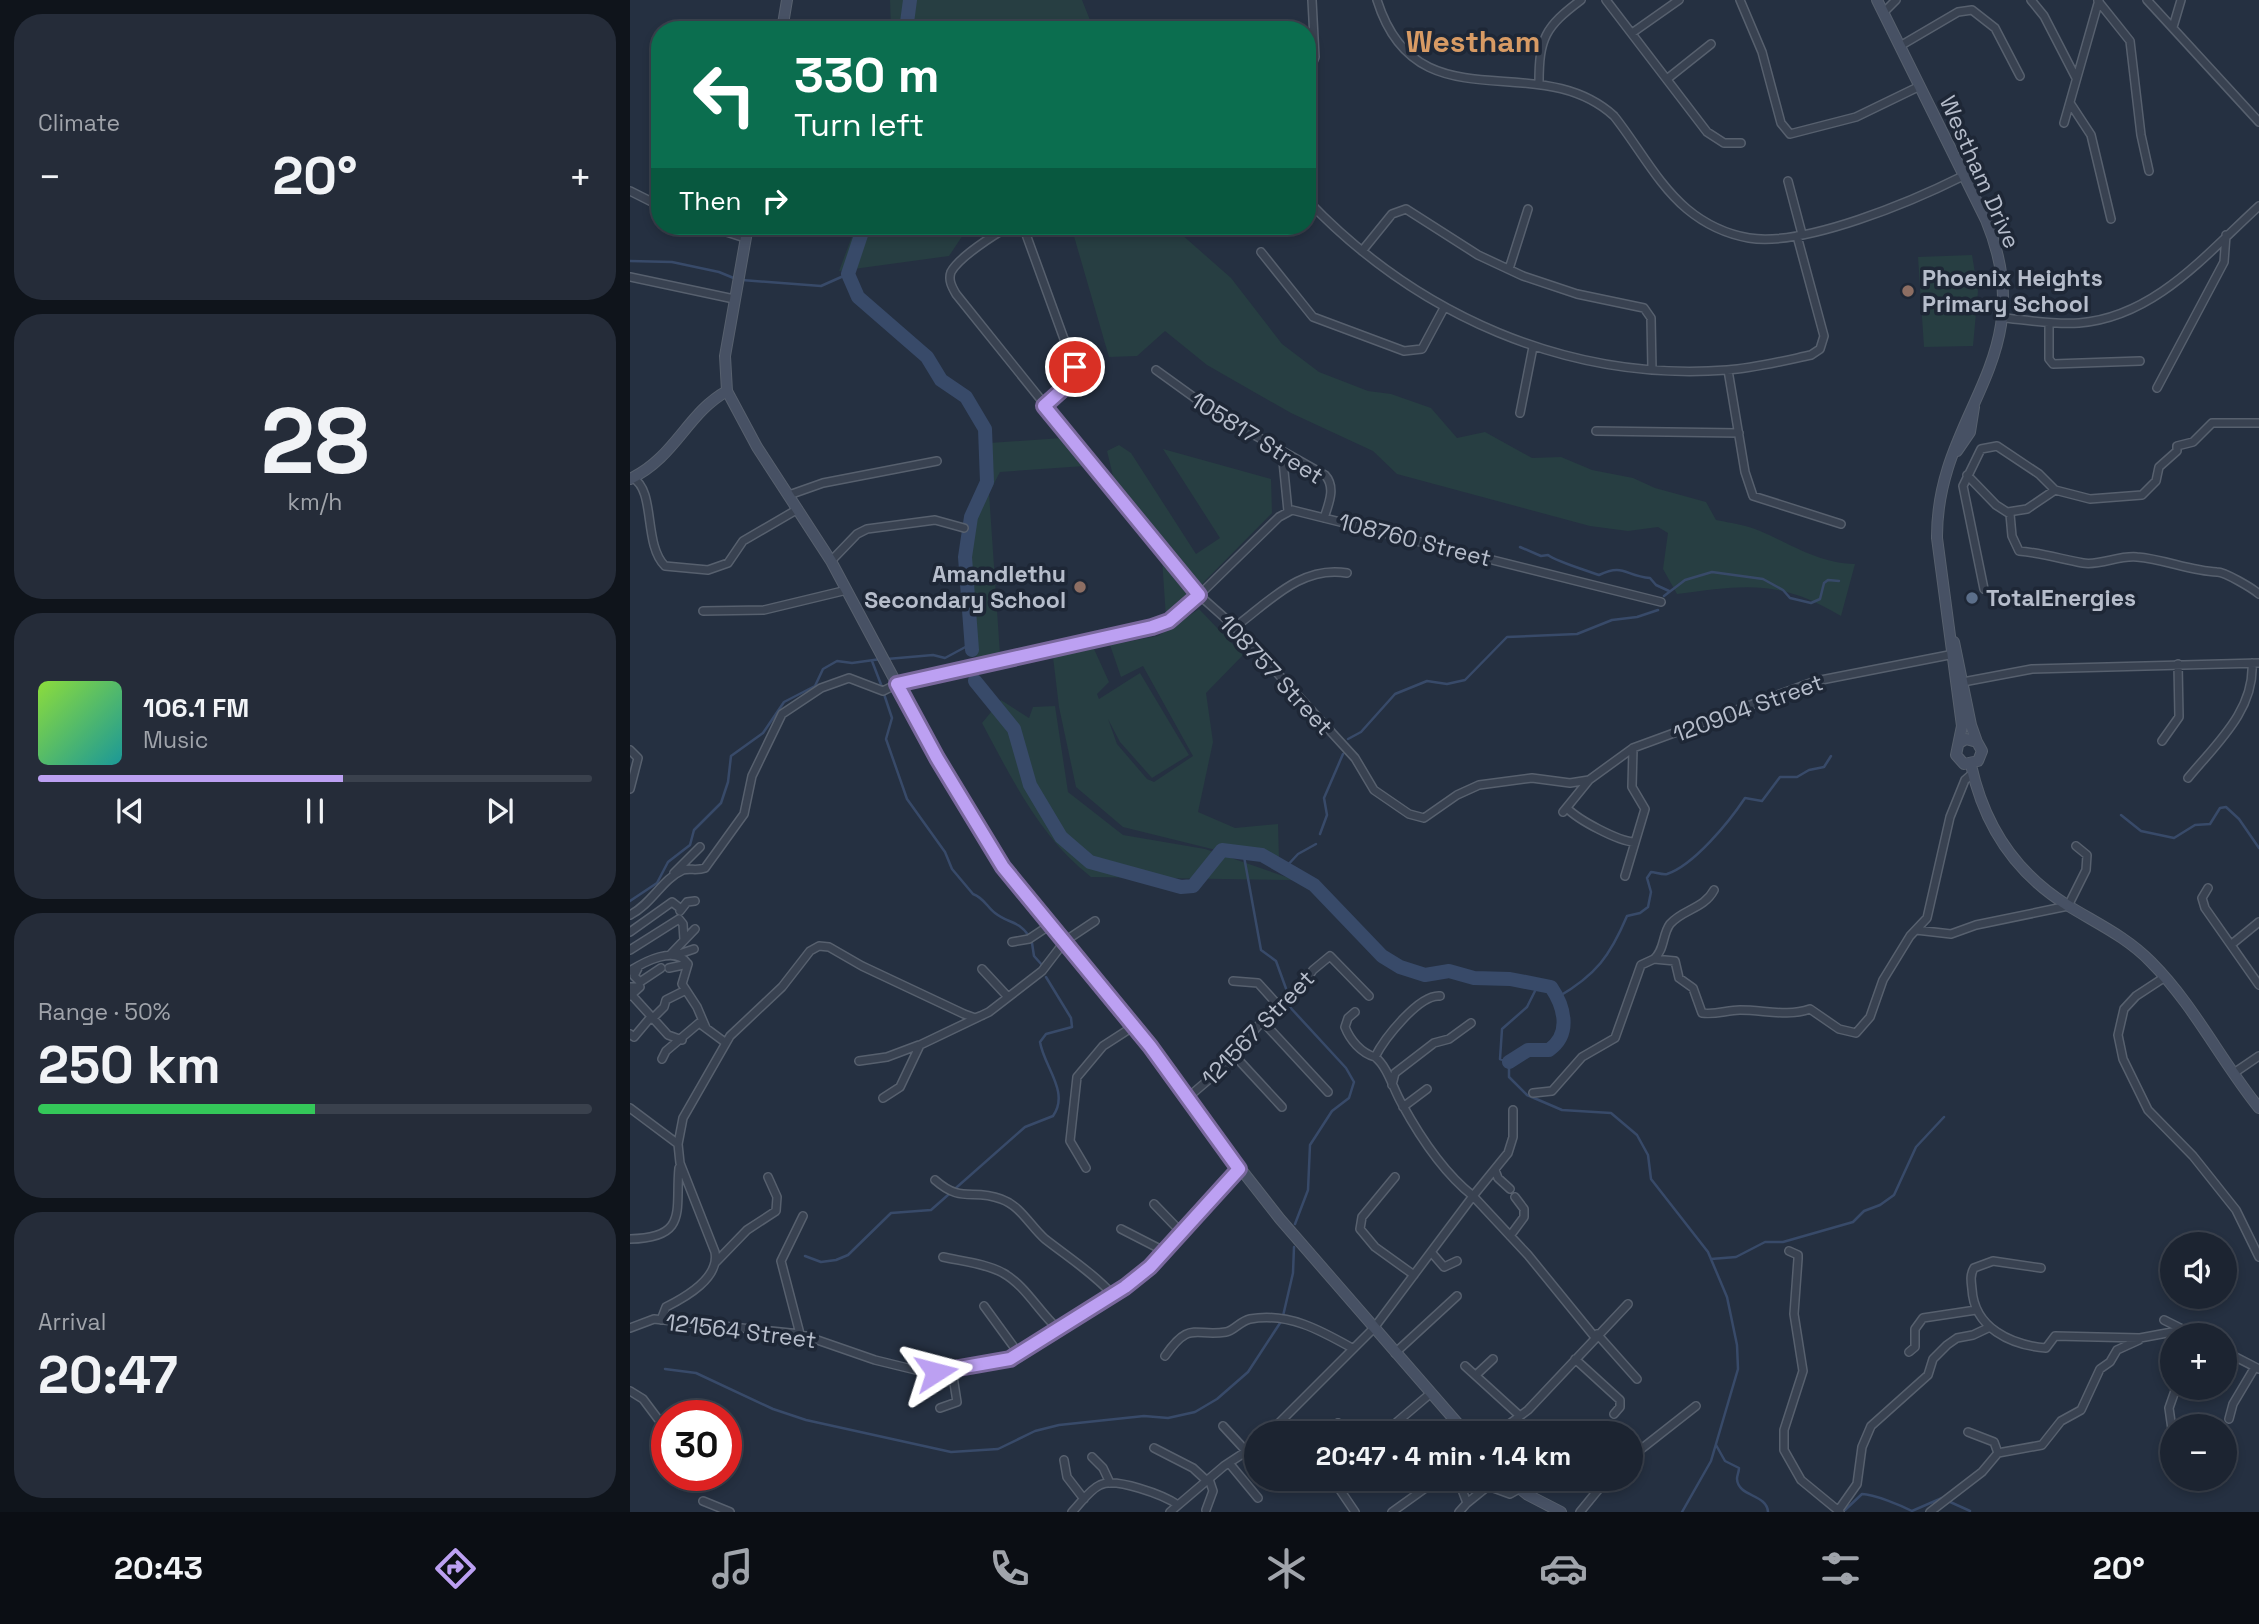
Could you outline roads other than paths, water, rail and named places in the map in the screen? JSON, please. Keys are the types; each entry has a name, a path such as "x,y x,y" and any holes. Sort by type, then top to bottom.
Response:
{"street":[{"path":"784,21 788,0"},
{"path":"1312,0 1313,21"},
{"path":"1377,0 1393,35 1404,48 1433,69 1465,79 1539,83 1569,88 1601,104 1621,125 1671,193 1707,223 1728,234 1752,239 1800,235 1883,211 1963,176"},
{"path":"1539,83 1541,46 1548,29 1581,0"},
{"path":"1606,0 1713,137 1724,142 1741,143"},
{"path":"1632,33 1679,0"},
{"path":"1740,0 1762,52 1781,123 1790,134 1856,117 1920,86"},
{"name":"Westham Drive","path":"1877,0 1994,241 2003,282 2004,318 1996,355 1974,407 1970,432 1953,459 1940,495 1937,525 1951,635 1977,742"},
{"path":"1883,13 1896,0"},
{"path":"2031,0 2044,16 2076,78"},
{"path":"2147,0 2259,122"},
{"path":"2173,27 2181,0"},
{"path":"2064,123 2098,1"},
{"path":"2098,1 2130,41 2141,135 2149,171"},
{"path":"1900,46 1958,12 1972,10 1994,28 2021,76"},
{"path":"1667,79 1711,44"},
{"path":"2070,103 2091,135 2110,219"},
{"path":"1316,208 1362,251 1444,308 1503,337 1597,364 1653,369 1728,370 1811,355 1820,349 1824,336 1821,320 1788,181"},
{"path":"630,191 651,201"},
{"path":"2004,318 2049,323 2090,322 2140,306 2177,280 2259,206"},
{"path":"1362,251 1392,214 1406,209 1454,241 1509,269 1577,294 1644,308 1651,318 1653,369"},
{"path":"1509,269 1528,209"},
{"path":"736,235 746,238"},
{"path":"746,235 725,356 727,391 757,447 831,561 984,838 1050,925 1134,1026 1239,1169 1456,1421"},
{"name":"108757 Street","path":"997,235 975,250 951,273 950,283 956,294 1199,595 1235,627 1345,749 1382,797 1415,817 1424,818 1457,795 1479,785 1532,778 1570,783 1589,780"},
{"path":"1026,235 1075,367 1073,380 1044,406"},
{"path":"2157,388 2224,262 2226,236"},
{"path":"1261,252 1312,317 1404,351 1415,352 1422,349 1444,308"},
{"path":"630,277 735,295"},
{"path":"2049,323 2049,359 2053,364 2140,362"},
{"path":"1520,414 1534,347"},
{"name":"105817 Street","path":"1156,370 1208,408 1329,478 1330,500 1324,518"},
{"path":"1728,370 1747,481 1753,496 1840,524"},
{"path":"631,479 661,460 706,405 727,391"},
{"path":"1984,589 1963,486 1981,449 1997,446 2039,474 2055,490 2090,499 2142,495 2156,481 2159,467 2177,451 2177,446 2193,442 2212,424 2259,423"},
{"path":"1596,430 1739,433"},
{"path":"668,879 688,869 693,871 705,868 735,830 750,797 752,776 777,722 788,708 821,688 849,678 884,691 895,681 1152,627 1169,621 1288,511 1282,451"},
{"path":"789,495 822,483 937,461"},
{"path":"1967,475 1996,505 2008,512 2027,509 2055,490"},
{"path":"631,479 640,482 645,495 656,558 665,566 708,570 728,563 743,541 798,509"},
{"name":"108760 Street","path":"1288,511 1661,602"},
{"path":"2008,512 2012,536 2019,551 2049,553 2086,564 2139,556 2196,571 2217,571 2239,580 2259,594"},
{"path":"831,561 857,534 867,529 935,520 964,528"},
{"path":"1235,627 1284,588 1326,571 1347,573"},
{"path":"703,611 764,610 847,590"},
{"name":"Westham Drive","path":"1955,654 1962,726 1959,743"},
{"name":"120904 Street","path":"1634,842 1617,839 1565,810 1589,780 1633,748 1676,735 1816,681 1955,654"},
{"path":"1963,682 2032,669 2256,663 2252,689 2242,709 2188,778"},
{"path":"2162,741 2179,717 2178,664"},
{"path":"1654,960 1675,961 1679,978 1695,990 1702,1013 1719,1014 1740,1010 1798,1015 1810,1009 1839,1029 1857,1033 1867,1022 1884,980 1929,912 1935,872 1950,817 1965,780 1972,769 1982,755 1977,742 1970,739 1959,743 1956,751 1958,759 1972,769 1983,808 2007,851 2035,882 2068,906 2133,945 2165,977 2259,1108"},
{"path":"1625,876 1645,809 1632,787 1633,748"},
{"path":"630,750 638,758 630,789"},
{"path":"2068,906 2088,864 2087,855 2076,846"},
{"path":"630,915 653,899 668,879 700,847"},
{"path":"2208,888 2202,898 2204,908 2259,985"},
{"path":"1532,1093 1552,1091 1582,1057 1615,1038 1642,965 1662,953 1665,932 1671,923 1697,909 1714,890"},
{"path":"630,950 679,919 681,909 687,902 695,901"},
{"path":"630,932 672,902 681,909"},
{"path":"1916,930 1951,934 1976,925 2068,906"},
{"path":"679,919 684,924 684,940"},
{"path":"859,1060 887,1057 920,1045 983,1015 1042,971 1065,941 1095,921"},
{"path":"2232,944 2259,922"},
{"path":"1012,942 1029,939 1050,925"},
{"path":"673,955 695,929"},
{"path":"630,1239 657,1237 674,1221 680,1207 678,1144 688,1105 741,1023 788,980 810,951 819,946 829,947 862,966 964,1014 975,1017 983,1015"},
{"path":"640,985 634,976 634,967 694,949"},
{"path":"673,955 688,964"},
{"name":"121567 Street","path":"1186,1099 1234,1055 1264,1023 1277,1004 1300,989 1313,970 1329,956 1369,996"},
{"path":"682,1040 668,1035 630,993 665,968 688,964"},
{"path":"688,964 682,984 706,1028"},
{"path":"982,969 1008,996"},
{"path":"2165,977 2131,1000 2124,1009 2118,1035 2123,1059 2148,1110 2193,1156 2236,1210 2259,1257"},
{"path":"1233,981 1258,983 1277,1004"},
{"path":"630,1034 634,1037 664,1007 666,1000 686,990"},
{"path":"1375,1057 1389,1033 1424,1000 1440,996"},
{"path":"1355,1012 1348,1018 1345,1027 1349,1037 1363,1051 1382,1063 1403,1107 1446,1169 1510,1236 1637,1380"},
{"path":"662,1059 666,1051 699,1023 726,1043"},
{"path":"1264,1023 1328,1092"},
{"path":"1392,1085 1395,1073 1434,1043 1449,1039 1471,1023"},
{"path":"1086,1168 1073,1150 1070,1136 1077,1077 1103,1046 1134,1026"},
{"path":"883,1098 900,1087 900,1081 913,1065 920,1045"},
{"path":"1234,1055 1282,1107"},
{"path":"2234,1073 2259,1056"},
{"path":"1403,1107 1427,1089"},
{"path":"630,1108 678,1144"},
{"path":"1281,1421 1374,1328 1472,1196 1495,1170 1512,1141 1513,1110"},
{"path":"680,1163 715,1252 716,1262"},
{"name":"121564 Street","path":"630,1328 648,1320 662,1320 800,1334 908,1368 936,1372 1019,1354 1136,1279 1239,1169"},
{"path":"1495,1170 1497,1178 1510,1189"},
{"path":"662,1320 666,1307 691,1293 742,1234 776,1211 777,1197 768,1177"},
{"path":"1395,1177 1362,1217 1360,1229 1375,1247 1413,1275"},
{"path":"935,1180 951,1194 988,1196 1009,1203 1044,1237 1096,1277 1113,1294"},
{"path":"1510,1236 1524,1217 1524,1209 1515,1197"},
{"path":"1154,1205 1181,1232"},
{"path":"800,1334 781,1261 803,1216"},
{"path":"1121,1229 1164,1251"},
{"path":"1788,1251 1798,1255 1794,1314 1803,1371 1784,1430 1784,1450 1801,1480 1839,1511 1857,1485 1862,1447 1871,1426 1928,1375 1933,1359 1947,1345 1957,1338 1990,1328"},
{"path":"1431,1252 1444,1266 1457,1261"},
{"path":"943,1257 988,1266 1004,1273 1016,1281 1058,1329"},
{"path":"2041,1268 1993,1261 1978,1265 1971,1273 1976,1310 1990,1328 2010,1340 2046,1348 2056,1336 2147,1337"},
{"path":"1395,1353 1457,1296"},
{"path":"1513,1421 1628,1304"},
{"path":"984,1306 1019,1354"},
{"path":"1909,1352 1915,1348 1915,1329 1923,1318 1976,1310"},
{"path":"1165,1356 1180,1339 1198,1331 1228,1332 1249,1320 1285,1318 1303,1323 1352,1348"},
{"path":"2164,1320 2170,1323"},
{"path":"1930,1512 1982,1472 1998,1453 2042,1445 2061,1421 2081,1410 2100,1369 2110,1362 2117,1350 2160,1334"},
{"path":"2230,1414 2233,1404 2257,1368 2237,1358"},
{"path":"1477,1374 1493,1359"},
{"path":"1575,1359 1620,1401 1620,1407 1614,1413"},
{"path":"1465,1366 1477,1374 1520,1416"},
{"path":"940,1408 957,1402 952,1370"},
{"path":"630,1391 643,1399 651,1410"},
{"path":"1398,1421 1431,1393"},
{"path":"1643,1448 1696,1406"},
{"path":"1223,1426 1244,1449"},
{"path":"1968,1432 1994,1442 1998,1453"},
{"path":"1154,1448 1193,1468 1208,1480 1213,1491 1206,1510"},
{"path":"1170,1512 1244,1454"},
{"path":"1093,1457 1103,1468 1110,1483"},
{"path":"1064,1460 1065,1473 1084,1499"},
{"path":"1229,1463 1258,1498"},
{"path":"1055,1474 1065,1473"},
{"path":"1072,1512 1101,1484 1110,1483 1157,1493 1178,1505"},
{"path":"1341,1491 1355,1512"},
{"path":"1391,1512 1421,1491"},
{"path":"1462,1491 1467,1503"},
{"path":"1459,1512 1482,1491"},
{"path":"1523,1491 1561,1512"},
{"path":"1580,1512 1597,1491"},
{"path":"703,1501 730,1512"}],"waterway":[{"path":"907,21 910,0"},
{"path":"861,235 848,274 858,297 927,357 941,380 966,397 985,429 987,482 971,517 965,557 972,650"},
{"path":"630,261 672,262 719,272 736,279"},
{"path":"742,280 821,286 848,274"},
{"path":"1520,547 1599,575 1620,570 1650,578 1656,585 1669,591"},
{"path":"1664,596 1685,580 1712,572 1763,579 1783,590 1790,598 1811,603 1820,599 1824,583 1828,580 1839,581"},
{"path":"1348,739 1361,732 1395,694 1427,681 1447,684 1465,680 1507,637 1577,634 1612,620 1637,617 1658,610"},
{"path":"887,659 933,655 945,658 971,644"},
{"path":"630,901 657,883 668,862 690,845 694,830 721,803 728,782 731,756 763,733 784,702 815,686 823,669 837,661 852,663 881,659"},
{"path":"872,661 882,687"},
{"path":"975,681 1014,729 1030,785 1061,837 1090,862 1181,887 1193,886 1222,850 1262,855 1314,885 1382,956 1400,967 1425,975 1449,971 1474,978 1510,979 1551,987 1564,1020 1561,1036 1549,1050 1528,1050 1509,1062"},
{"path":"884,694 892,718 886,739 907,799 945,852 952,869 973,894 992,911 1021,927 1029,936"},
{"path":"1320,834 1327,815 1324,798 1343,754"},
{"path":"1558,997 1582,981 1600,963 1627,916 1640,913 1648,907 1651,892 1647,878 1651,872 1667,874 1688,862 1710,842 1745,798 1762,801 1780,777 1797,777 1809,770 1824,767 1831,756"},
{"path":"2121,815 2141,831 2174,838 2195,825 2210,824 2220,808 2226,807 2239,819 2259,848"},
{"path":"1285,868 1298,854 1316,844"},
{"path":"1243,851 1261,950 1276,961 1288,994"},
{"path":"1032,943 1034,956 1042,965"},
{"path":"805,1256 821,1262 836,1260 848,1255 891,1213 931,1210 1025,1127 1053,1116 1059,1098 1040,1042 1046,1034 1072,1027 1071,1018 1046,977"},
{"path":"1532,984 1536,989 1527,1007 1502,1029 1500,1059 1509,1062 1509,1077 1527,1095 1562,1110 1611,1113 1637,1135 1648,1155 1651,1179 1708,1252 1727,1297 1737,1345 1738,1369 1711,1461 1682,1512"},
{"path":"1289,999 1288,1005 1346,1068 1354,1082 1349,1098 1332,1111 1310,1145 1308,1190 1295,1224"},
{"path":"1711,1259 1736,1257 1765,1242 1783,1242 1853,1222 1864,1211 1880,1205 1894,1195 1916,1147 1944,1117"},
{"path":"1283,1316 1293,1273 1294,1247"},
{"path":"665,1369 696,1373 773,1409 806,1420 951,1452 998,1449 1035,1431 1059,1425 1144,1416 1168,1418 1195,1412 1217,1399 1248,1372 1282,1320"},
{"path":"1716,1445 1725,1461 1739,1468 1737,1479 1742,1489 1763,1502 1768,1512"},
{"path":"1845,1510 1862,1494 1895,1503 1912,1511 1942,1498"},
{"path":"1948,1501 1970,1511"}],"place":[{"name":"Phoenix Heights Primary School","path":"1908,291"},
{"name":"Amandlethu Secondary School","path":"1080,587"},
{"name":"TotalEnergies","path":"1972,598"}],"district":[{"name":"Westham","path":"1473,41"}]}
